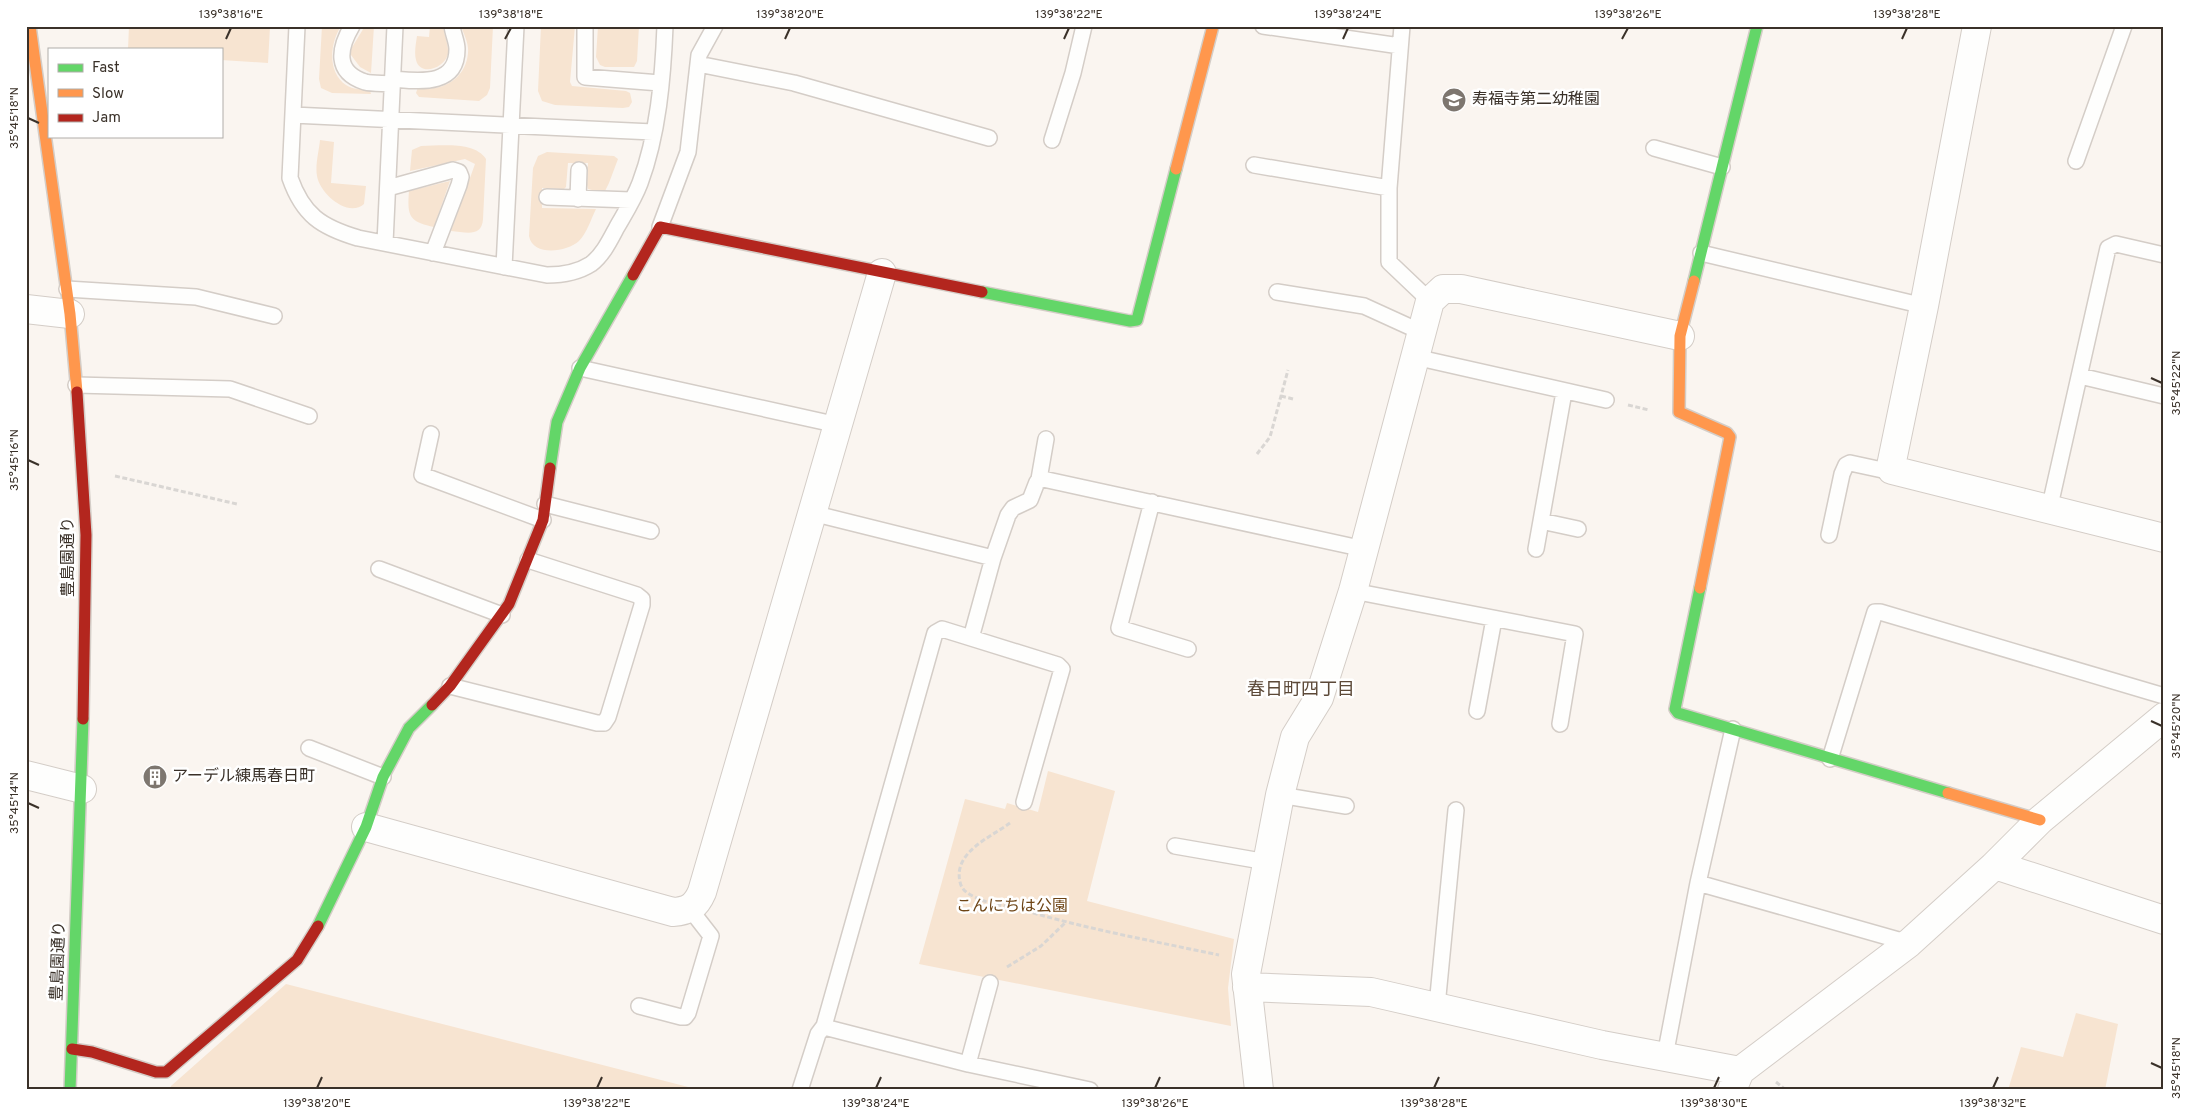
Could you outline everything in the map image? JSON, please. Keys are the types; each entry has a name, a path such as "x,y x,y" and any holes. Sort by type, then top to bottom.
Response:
{"street":[{"name":"豊島園通り","path":"30,26 68,301 83,471 86,534 82,789 70,1090"},
{"path":"72,1050 92,1052 156,1072 166,1072 175,1067 297,960 316,931 366,827 383,777 409,728 450,686 509,604 543,520 556,422 580,368 660,227 882,273 1130,321 1137,320 1213,26"},
{"path":"1757,26 1680,336 1679,412 1730,436 1675,709 1678,713 2040,820"},
{"path":"1977,26 1924,306 1891,466 1892,470 2164,538"},
{"path":"366,827 673,912 690,909 698,901 882,273"},
{"path":"1259,1090 1248,974 1280,795 1295,737 1319,698 1353,591 1430,300 1443,289 1461,289 1680,336"},
{"path":"26,310 68,301"},
{"path":"1248,974 1371,992 1437,1006 1602,1045 1665,1056 1736,1080 1908,944 1995,865 2040,820 2164,717"},
{"path":"26,774 82,789"},
{"path":"1995,865 2164,920"}],"lane":[{"path":"297,26 290,178 298,199 314,217 335,231 385,243 547,275 562,275 577,271 591,264 602,253 632,200 640,183 653,132 666,26"},
{"path":"352,26 341,48 344,66 358,79 366,82 426,82 444,75 452,67 457,48 452,26"},
{"path":"385,243 396,26"},
{"path":"504,267 516,26"},
{"path":"585,26 585,77 660,83"},
{"path":"660,227 688,152 699,55 715,26"},
{"path":"1052,140 1073,73 1084,26"},
{"path":"1263,26 1400,46"},
{"path":"1402,26 1389,188 1389,262 1430,300"},
{"path":"2076,161 2124,26"},
{"path":"698,64 794,83 989,138"},
{"path":"293,115 653,132"},
{"path":"1654,148 1722,167"},
{"path":"1254,165 1389,188"},
{"path":"388,188 453,170 458,172 461,177 459,185 433,252"},
{"path":"578,199 579,170"},
{"path":"547,197 632,200"},
{"path":"2049,510 2108,248 2116,244 2164,255"},
{"path":"1701,253 1924,306"},
{"path":"1277,292 1364,306 1418,345 1564,392 1606,400"},
{"path":"68,301 196,297 274,316"},
{"path":"580,368 838,425"},
{"path":"2080,376 2164,396"},
{"path":"76,385 230,388 309,416"},
{"path":"1536,549 1564,392"},
{"path":"431,434 422,475 427,479 543,520"},
{"path":"971,638 992,558 1008,515 1013,508 1030,500 1040,480 1046,439"},
{"path":"1829,535 1842,474 1846,465 1850,463 1887,471 1892,470"},
{"path":"1040,480 1043,478 1364,548"},
{"path":"1152,502 1119,628 1188,649"},
{"path":"545,504 651,530"},
{"path":"812,513 992,558"},
{"path":"1541,521 1578,528"},
{"path":"450,686 597,723 604,723 608,717 642,605 642,599 637,595 528,560"},
{"path":"379,569 502,615"},
{"path":"1353,591 1575,634 1560,724"},
{"path":"1830,759 1876,612 2164,696"},
{"path":"1477,711 1494,619"},
{"path":"800,1090 818,1034 824,1026 935,633 942,630 971,638 1058,665 1062,669 1024,802"},
{"path":"1665,1056 1698,883 1733,729"},
{"path":"309,748 383,777"},
{"path":"1280,795 1346,806"},
{"path":"1437,1006 1456,810"},
{"path":"1175,846 1267,862"},
{"path":"1698,883 1908,944"},
{"path":"639,1006 681,1017 688,1014 711,936 690,909"},
{"path":"968,1064 990,983"},
{"path":"824,1026 968,1064 1090,1090"}],"path":[{"path":"1257,454 1270,437 1288,370"},
{"path":"1281,396 1293,399"},
{"path":"1606,400 1657,412"},
{"path":"83,471 114,475 237,504"},
{"path":"1024,802 1021,814 977,844 966,856 960,869 960,882 964,891 980,900 1248,974"},
{"path":"990,983 996,975 1018,959 1041,946 1065,923"}],"green space":[{"path":"129,26 270,27 268,63 222,60 222,48 128,48"},
{"path":"322,26 341,26 334,41 332,57 333,65 340,79 352,88 370,90 371,94 332,93 321,88 319,79"},
{"path":"365,26 374,26 371,73 360,67 351,55 351,49"},
{"path":"430,26 443,26 448,54 438,67 427,69 418,65 415,57 415,48 417,36 429,37"},
{"path":"461,26 493,26 490,88 487,95 479,101 419,97 416,93 418,87 435,88 443,86 451,82 463,70 468,49"},
{"path":"541,26 575,26 570,82 572,86 626,91 630,93 632,102 629,107 555,105 542,101 538,91"},
{"path":"598,26 639,26 637,61 634,67 605,67 600,65 596,57"},
{"path":"320,140 334,142 331,183 366,186 364,204 358,208 350,208 336,202 323,190 319,183 317,163"},
{"path":"447,145 465,147 481,153 486,159 483,219 480,229 467,233 451,231 475,164 465,159 410,171 412,150 421,146"},
{"path":"547,152 614,156 618,159 604,193 588,189 588,163 568,163 566,187 564,189 542,188 542,208 596,209 582,238 574,245 559,250 543,250 532,243 529,236 533,168 538,156"},
{"path":"450,181 434,227 419,223 411,217 409,212 409,191"},
{"name":"こんにちは公園","path":"1048,771 1115,791 1087,901 1234,939 1228,988 1231,1026 919,964 965,799 1005,809 1007,803 1038,812"},
{"path":"286,984 700,1090 170,1090 171,1086"},
{"path":"2076,1013 2118,1024 2105,1090 2008,1090 2021,1047 2063,1057"}],"traffic: fast":[{"path":"1694,281 1757,26"},
{"path":"982,292 1130,321 1137,320 1176,169"},
{"path":"550,468 557,422 580,368 633,275"},
{"path":"1700,588 1675,709 1678,713 1948,793"},
{"path":"318,926 366,827 383,777 409,728 432,705"},
{"path":"70,1090 83,719"}],"traffic: slow":[{"path":"30,26 70,314 77,392"},
{"path":"1176,169 1213,26"},
{"path":"1694,281 1680,336 1679,412 1727,433 1730,437 1700,588"},
{"path":"1948,793 2040,820"}],"traffic: jam":[{"path":"633,275 660,227 982,292"},
{"path":"77,392 86,535 83,719"},
{"path":"432,705 450,686 509,604 543,520 550,468"},
{"path":"72,1049 92,1052 156,1072 166,1072 297,960 318,926"}],"place":[{"name":"寿福寺第二幼稚園","path":"1454,100"},
{"name":"アーデル練馬春日町","path":"155,777"}],"district":[{"name":"春日町四丁目","path":"1301,690"}]}
